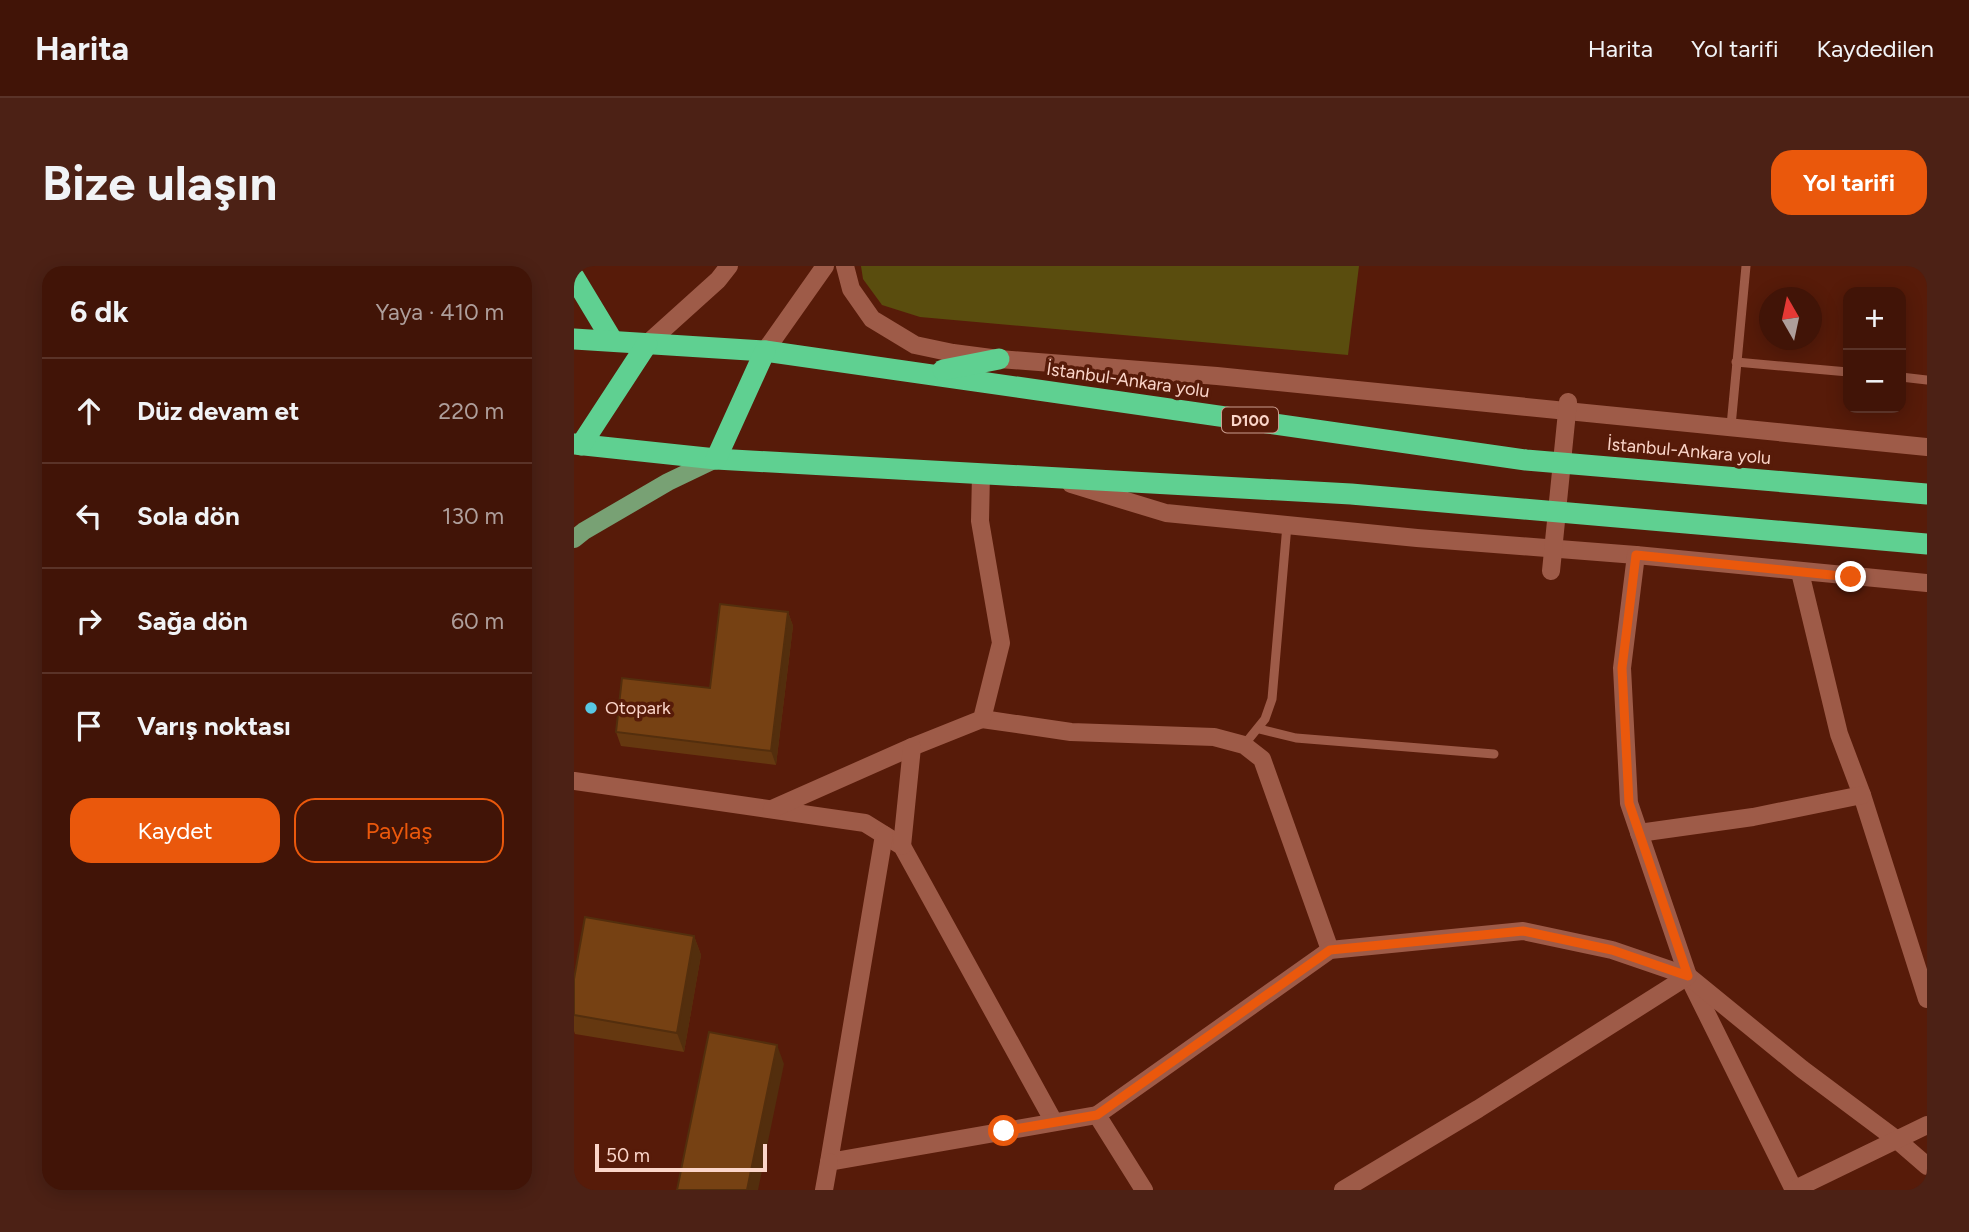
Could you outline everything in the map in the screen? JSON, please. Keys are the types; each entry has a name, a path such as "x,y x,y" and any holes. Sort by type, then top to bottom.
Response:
{"highway":[{"path":"574,277 612,340"},
{"name":"İstanbul-Ankara yolu","path":"574,339 765,351 1525,460 1927,494"},
{"path":"647,344 576,448 716,459 1351,494 1927,544"},
{"path":"716,459 765,351"},
{"path":"924,373 999,359"}],"main road":[{"path":"574,539 668,482 716,459"}],"street":[{"path":"647,344 718,280 729,266"},
{"path":"765,351 825,266"},
{"path":"845,266 852,289 872,319 915,345 953,353 1230,377 1927,447"},
{"path":"1551,571 1568,402"},
{"path":"981,473 980,521 1001,643 982,719"},
{"path":"1044,476 1166,513 1927,583"},
{"path":"1636,555 1622,668 1629,803 1688,976 1794,1190 1927,1125"},
{"path":"1800,572 1839,734 1927,999"},
{"path":"771,809 982,719 1070,732 1214,737 1244,745 1262,759 1330,950"},
{"path":"902,846 912,747"},
{"path":"574,781 864,823 902,846 1054,1122"},
{"path":"1639,833 1753,817 1861,795"},
{"path":"824,1190 884,835"},
{"path":"829,1162 1097,1115 1330,950 1523,931 1612,950 1688,976 1927,1166"},
{"path":"1343,1190 1478,1109 1688,976"},
{"path":"1097,1115 1144,1190"}],"lane":[{"path":"1731,426 1746,266"},
{"path":"1736,362 1843,372"},
{"path":"1906,378 1927,380"},
{"path":"1244,745 1259,729 1272,699 1287,525"},
{"path":"1259,729 1296,738 1494,754"}],"shaded area":[{"path":"861,266 1359,266 1348,355 920,317 882,305 863,279"}],"building":[{"path":"720,604 788,612 771,751 616,732 622,678 710,688"},
{"path":"585,917 694,936 677,1033 574,1015 574,979"},
{"path":"709,1032 777,1045 747,1190 677,1190"}],"place":[{"name":"Otopark","path":"591,708"}],"route":[{"path":"1004,1131 1097,1115 1330,950 1523,931 1612,950 1688,976 1629,803 1622,668 1636,555 1851,577"}]}
